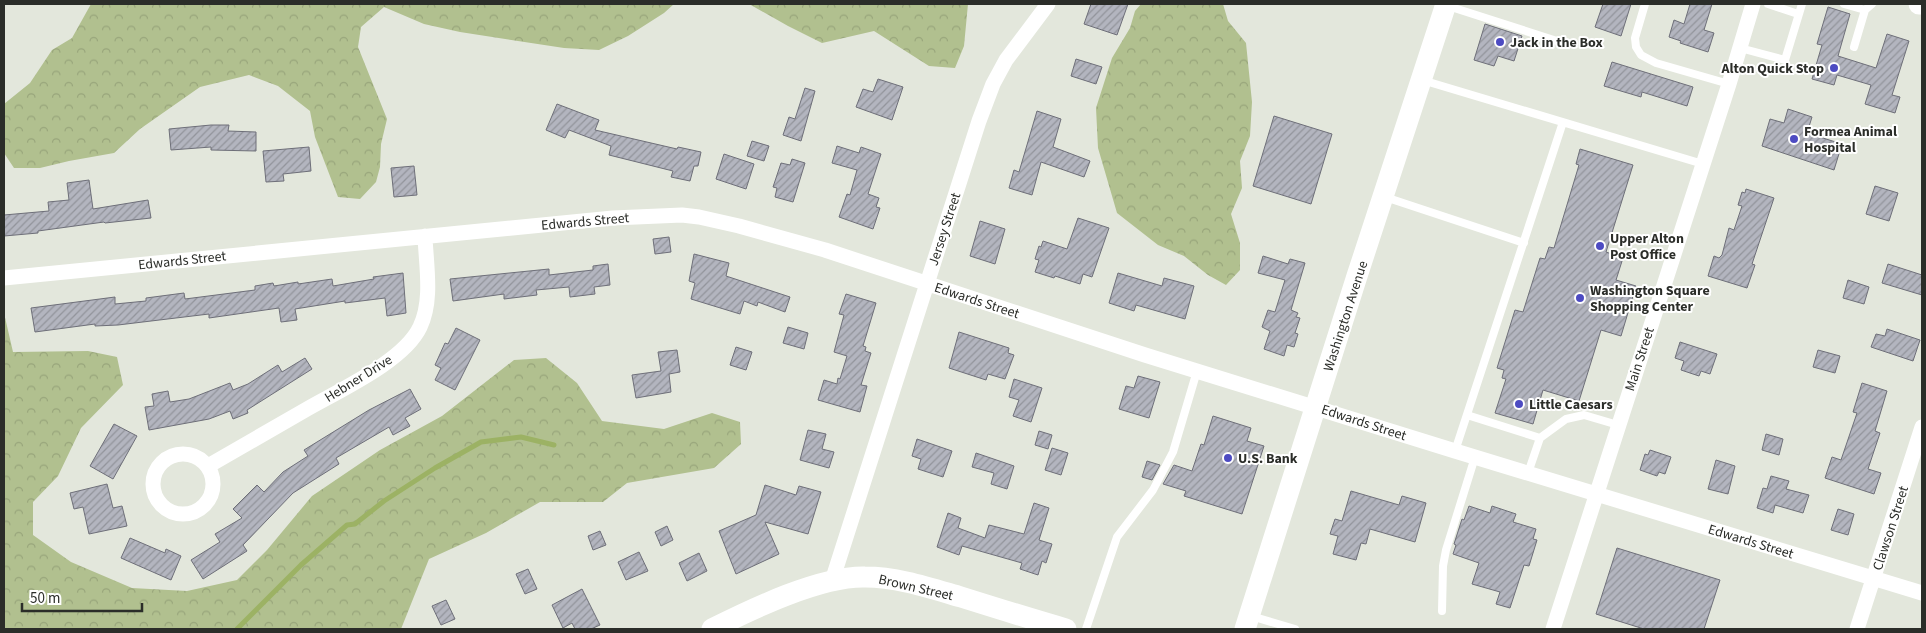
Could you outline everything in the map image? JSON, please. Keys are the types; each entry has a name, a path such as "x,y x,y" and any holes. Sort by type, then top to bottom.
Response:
{"main road":[{"name":"Washington Avenue","path":"1247,622 1446,4"},
{"name":"Brown Street","path":"712,629 746,612 826,582 864,576 888,578 928,588 1066,629"}],"street":[{"name":"Jersey Street","path":"832,581 979,121 993,84 1006,60 1048,4"},
{"name":"Main Street","path":"1553,629 1595,494 1729,84 1752,4"},
{"name":"Edwards Street","path":"4,278 613,218 682,215 739,226 825,250 1197,371 1922,593"},
{"name":"Hebner Drive","path":"208,466 364,377 400,353 413,340 421,326 426,309 425,236"},
{"name":"Clawson Street","path":"1857,629 1922,426"},
{"path":"177,454 197,456 208,466 214,480 213,491 209,500 202,507 194,512 184,514 169,511 158,501 153,492 153,477 160,464 168,457 177,454"}],"lane":[{"path":"1446,4 1560,42"},
{"path":"1645,4 1635,38 1636,46 1641,55 1656,63 1729,84"},
{"path":"1768,4 1798,14"},
{"path":"1740,48 1785,60 1802,4"},
{"path":"1844,4 1865,10"},
{"path":"1854,47 1865,10 1872,4"},
{"path":"1422,80 1703,164"},
{"path":"1455,451 1563,122"},
{"path":"1383,197 1524,243"},
{"path":"1086,629 1117,537 1153,490 1173,452 1197,371"},
{"path":"1467,415 1540,438"},
{"path":"1528,473 1540,438 1566,419 1584,415 1618,425"},
{"path":"1442,611 1443,566 1446,550 1475,457"},
{"path":"1247,622 1295,629"}],"green space":[{"path":"91,4 674,4 664,13 628,36 599,50 564,48 460,32 424,24 384,7 361,27 358,47 387,119 381,144 380,167 376,182 360,199 338,197 315,137 310,111 278,86 249,75 200,87 140,129 114,153 40,168 14,168 4,153 4,104 30,83 52,50 72,38"},
{"path":"749,4 968,4 964,46 955,68 929,66 874,31 822,43"},
{"path":"1141,4 1223,4 1228,21 1246,43 1252,102 1250,136 1240,161 1242,188 1231,214 1240,243 1240,270 1226,285 1208,275 1184,256 1158,245 1117,213 1098,148 1096,108 1112,58 1130,28 1135,11"},
{"path":"4,313 13,352 88,351 117,357 123,385 81,428 58,476 33,502 33,535 71,562 132,588 187,591 237,580 267,550 312,496 380,450 442,416 514,360 546,358 577,383 602,421 664,429 712,413 740,422 741,444 714,468 627,483 603,502 540,502 486,533 429,559 401,629 4,629"}],"building":[{"path":"1091,4 1128,4 1117,35 1084,24"},
{"path":"1603,4 1631,4 1621,36 1595,27"},
{"path":"1690,4 1712,4 1704,30 1714,33 1708,52 1680,43 1681,41 1669,37 1674,20 1684,24"},
{"path":"1828,7 1850,14 1838,56 1876,68 1887,34 1909,41 1892,95 1900,97 1895,113 1865,104 1871,85 1837,75 1834,85 1812,79 1822,45 1817,44"},
{"name":"Jack in the Box","path":"1485,24 1522,36 1514,61 1498,56 1494,66 1474,60"},
{"path":"1076,59 1102,67 1096,84 1071,76"},
{"path":"1612,62 1693,87 1687,106 1642,92 1641,97 1604,86"},
{"path":"878,79 903,87 892,120 856,107 863,89 873,92"},
{"path":"805,88 815,91 801,141 783,135 789,117 795,119"},
{"path":"557,104 599,120 595,130 677,149 678,147 701,152 698,166 694,166 690,181 671,177 673,171 609,155 611,146 569,130 565,138 546,130"},
{"name":"Formea Animal Hospital","path":"1788,109 1812,117 1807,133 1842,144 1834,170 1762,146 1770,119 1784,123"},
{"path":"1037,111 1061,119 1053,147 1090,161 1084,177 1041,162 1032,195 1009,188 1014,170 1019,172"},
{"path":"1274,116 1332,134 1311,204 1253,186"},
{"path":"229,125 228,131 256,132 256,151 211,150 211,147 171,150 169,129"},
{"path":"752,141 769,146 764,161 747,156"},
{"path":"837,146 859,153 861,147 881,154 868,194 879,198 876,207 880,208 873,229 839,217 847,194 850,195 857,170 832,163"},
{"path":"309,147 311,171 283,174 284,181 266,182 263,151"},
{"name":"Washington Square Shopping Center","path":"1580,149 1633,165 1606,252 1623,258 1616,280 1636,286 1621,336 1601,330 1579,401 1543,390 1533,424 1495,413 1506,379 1502,378 1504,370 1497,368 1515,310 1523,312 1540,258 1545,259 1549,247 1554,248 1579,165 1576,164"},
{"path":"724,154 754,164 746,189 716,179"},
{"path":"792,159 805,163 793,202 775,197 777,188 773,187 781,163 790,165"},
{"path":"414,166 417,195 394,197 391,168"},
{"path":"89,180 93,209 148,200 151,218 104,222 38,231 38,233 4,236 4,215 49,211 48,202 69,200 67,183"},
{"path":"1875,186 1898,193 1889,221 1866,214"},
{"path":"1746,189 1774,198 1752,264 1755,265 1747,288 1708,276 1714,256 1719,258 1722,255 1729,228 1734,230 1742,206 1738,205 1742,192 1745,193"},
{"path":"1078,218 1109,228 1092,277 1083,274 1080,284 1035,272 1039,260 1035,259 1039,246 1041,247 1043,241 1067,249"},
{"path":"980,221 1005,229 995,264 970,256"},
{"path":"669,237 671,252 655,254 653,239"},
{"path":"694,254 729,263 726,276 790,297 785,312 758,302 757,306 744,301 740,314 691,299 695,283 689,281"},
{"path":"1263,256 1288,264 1290,259 1305,263 1291,310 1298,313 1296,317 1300,318 1295,333 1298,334 1294,347 1287,345 1284,356 1264,349 1270,331 1262,327 1268,310 1275,312 1285,280 1258,273"},
{"path":"608,264 610,285 594,287 595,294 570,297 569,287 536,290 537,295 504,299 504,294 453,301 450,279 549,269 549,275 593,270 593,266"},
{"path":"1888,264 1922,275 1922,295 1882,283"},
{"path":"403,273 406,313 387,316 385,298 345,303 345,301 295,309 297,320 281,322 279,308 209,318 209,314 118,325 95,326 95,324 35,332 31,308 115,297 115,304 146,301 146,298 184,293 185,299 255,290 255,286 273,283 274,286 332,279 333,286 374,279 373,277"},
{"path":"1118,273 1162,286 1164,278 1194,286 1185,319 1136,305 1134,311 1109,303"},
{"path":"1848,280 1869,287 1864,304 1843,298"},
{"path":"846,294 876,303 863,346 866,347 865,351 871,353 861,385 867,386 860,412 818,400 824,380 837,384 847,356 834,352 844,315 839,314"},
{"path":"788,327 808,333 804,349 783,343"},
{"path":"456,328 480,340 455,390 435,380 441,368 435,365 445,343 448,344"},
{"path":"1887,329 1920,340 1913,361 1871,347 1876,334 1885,336"},
{"path":"959,332 1009,348 1008,353 1014,355 1005,379 988,374 986,380 949,368"},
{"path":"1680,342 1717,354 1710,374 1701,371 1699,376 1681,370 1684,361 1675,358"},
{"path":"736,347 752,352 746,370 730,365"},
{"path":"677,350 680,372 669,374 671,392 636,398 632,375 661,371 658,352"},
{"path":"1818,350 1840,356 1835,373 1813,367"},
{"path":"305,358 312,369 247,410 248,413 233,419 230,411 209,419 149,430 145,407 154,406 152,394 168,391 170,402 189,399 230,383 233,390 248,384 278,365 282,372"},
{"path":"1138,376 1160,382 1149,418 1119,409 1126,386 1134,388"},
{"path":"1014,379 1042,388 1031,422 1013,416 1019,400 1009,397"},
{"path":"1862,383 1887,391 1875,431 1880,433 1868,469 1881,473 1874,494 1825,478 1832,457 1841,460 1857,413 1853,412"},
{"path":"410,389 421,409 405,418 410,426 393,435 389,427 336,458 339,464 293,493 243,545 247,551 203,579 191,560 220,542 215,534 242,518 233,509 257,485 264,492 283,472 308,456 304,450 369,410"},
{"name":"U.S. Bank","path":"1213,416 1251,428 1247,441 1264,446 1242,514 1184,496 1186,491 1163,484 1174,465 1192,471 1201,444 1204,445"},
{"path":"114,424 137,436 113,479 90,466"},
{"path":"808,430 826,434 822,449 834,452 829,468 800,460"},
{"path":"1039,431 1052,435 1048,449 1035,445"},
{"path":"1766,434 1783,439 1779,455 1762,450"},
{"path":"917,439 952,451 943,477 918,469 921,459 912,456"},
{"path":"1052,448 1068,453 1061,475 1045,470"},
{"path":"1650,450 1671,457 1665,474 1659,472 1657,476 1640,470 1645,454 1648,455"},
{"path":"976,453 1014,466 1007,489 991,484 994,473 972,467"},
{"path":"1716,460 1735,466 1728,494 1708,489"},
{"path":"1147,461 1160,465 1152,480 1142,477"},
{"path":"1771,476 1789,481 1786,489 1809,495 1803,513 1775,505 1773,513 1757,508 1763,488 1767,489"},
{"path":"107,484 113,508 122,506 127,526 89,534 83,507 74,509 70,493"},
{"path":"765,485 796,495 799,486 821,492 808,534 765,522 779,554 736,574 719,531 756,515"},
{"path":"1351,491 1399,505 1402,496 1426,503 1415,542 1370,529 1366,544 1361,543 1356,560 1333,554 1338,536 1330,534 1335,519 1342,521"},
{"path":"1034,503 1049,508 1039,540 1052,544 1046,563 1042,561 1038,575 1020,569 1022,563 962,546 959,555 937,547 948,513 961,518 958,528 985,538 989,525 1024,534"},
{"path":"1469,506 1490,513 1492,506 1516,514 1513,522 1536,529 1533,539 1537,540 1529,566 1524,565 1510,608 1496,604 1500,592 1472,584 1479,563 1453,554 1456,545 1454,544 1462,519 1464,520"},
{"path":"1838,509 1854,514 1848,535 1831,530"},
{"path":"667,526 673,540 661,546 655,532"},
{"path":"600,531 606,545 593,550 588,536"},
{"path":"130,538 165,553 166,549 181,556 171,580 121,558"},
{"path":"1617,548 1720,580 1704,629 1644,629 1596,614"},
{"path":"639,552 648,571 626,580 618,562"},
{"path":"699,553 707,571 687,581 679,563"},
{"path":"528,569 537,589 525,594 516,574"},
{"path":"582,589 600,625 591,629 575,629 572,623 563,628 552,605"},
{"path":"446,600 455,619 441,625 432,606"}],"waterway":[{"path":"237,629 301,565 347,525 355,524 384,501 435,468 481,442 521,437 554,445"}],"place":[{"name":"Jack in the Box","path":"1500,42"},
{"name":"Alton Quick Stop","path":"1834,68"},
{"name":"Formea Animal Hospital","path":"1794,139"},
{"name":"Upper Alton Post Office","path":"1600,246"},
{"name":"Washington Square Shopping Center","path":"1580,298"},
{"name":"Little Caesars","path":"1519,404"},
{"name":"U.S. Bank","path":"1228,458"}]}
